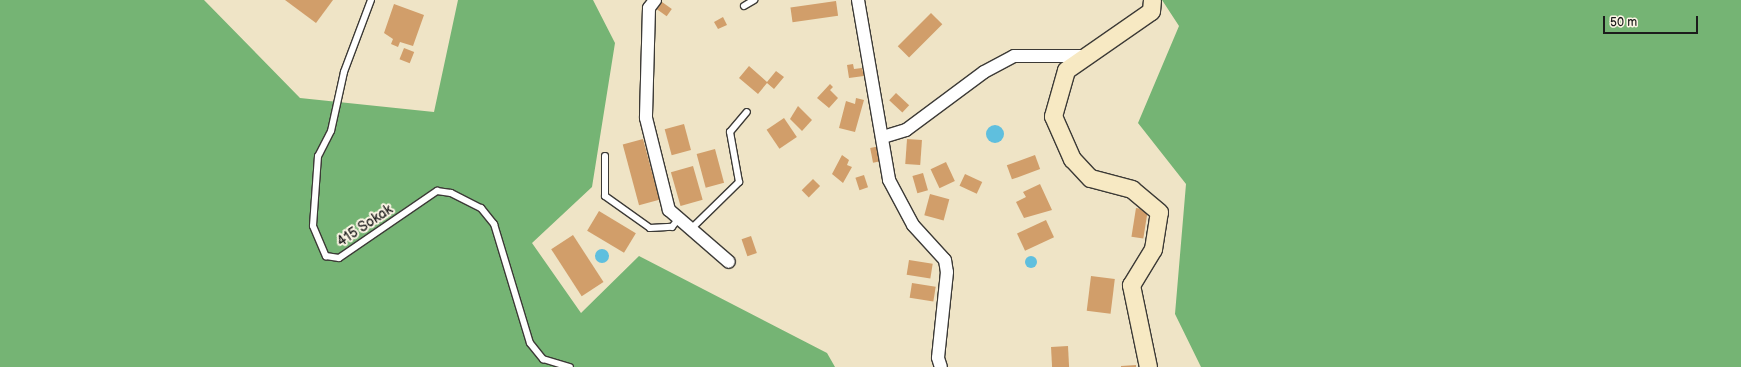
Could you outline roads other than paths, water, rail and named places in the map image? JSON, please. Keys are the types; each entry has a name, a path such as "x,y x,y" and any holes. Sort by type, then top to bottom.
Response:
{"street":[{"path":"655,0 649,8 646,118 669,210 692,228 729,262"},
{"path":"858,0 874,105 883,137 889,180 913,225 945,260 947,272 938,358 941,367"},
{"path":"1148,367 1131,285 1153,249 1158,212 1132,189 1090,178 1072,159 1053,116 1066,70 1084,56 1151,11 1152,0"},
{"path":"883,137 906,130 984,72 1014,56 1084,56"}],"lane":[{"name":"415 Sokak","path":"371,0 344,72 331,130 318,156 314,226 326,256 339,258 437,191 451,193 481,208 494,224 530,343 543,359 570,367"},
{"path":"744,6 754,0"},
{"path":"692,228 739,182 730,132 747,112"},
{"path":"605,156 605,196 650,228 672,227 679,218"}],"water":[{"path":"995,125 999,126 1003,130 1003,138 999,142 995,143 991,142 987,138 986,134 987,130 991,126"},
{"path":"602,249 607,251 609,256 607,261 602,263 597,261 595,256 597,251"},
{"path":"1033,256 1036,257 1036,267 1029,268 1026,267 1025,260 1026,257"}]}
